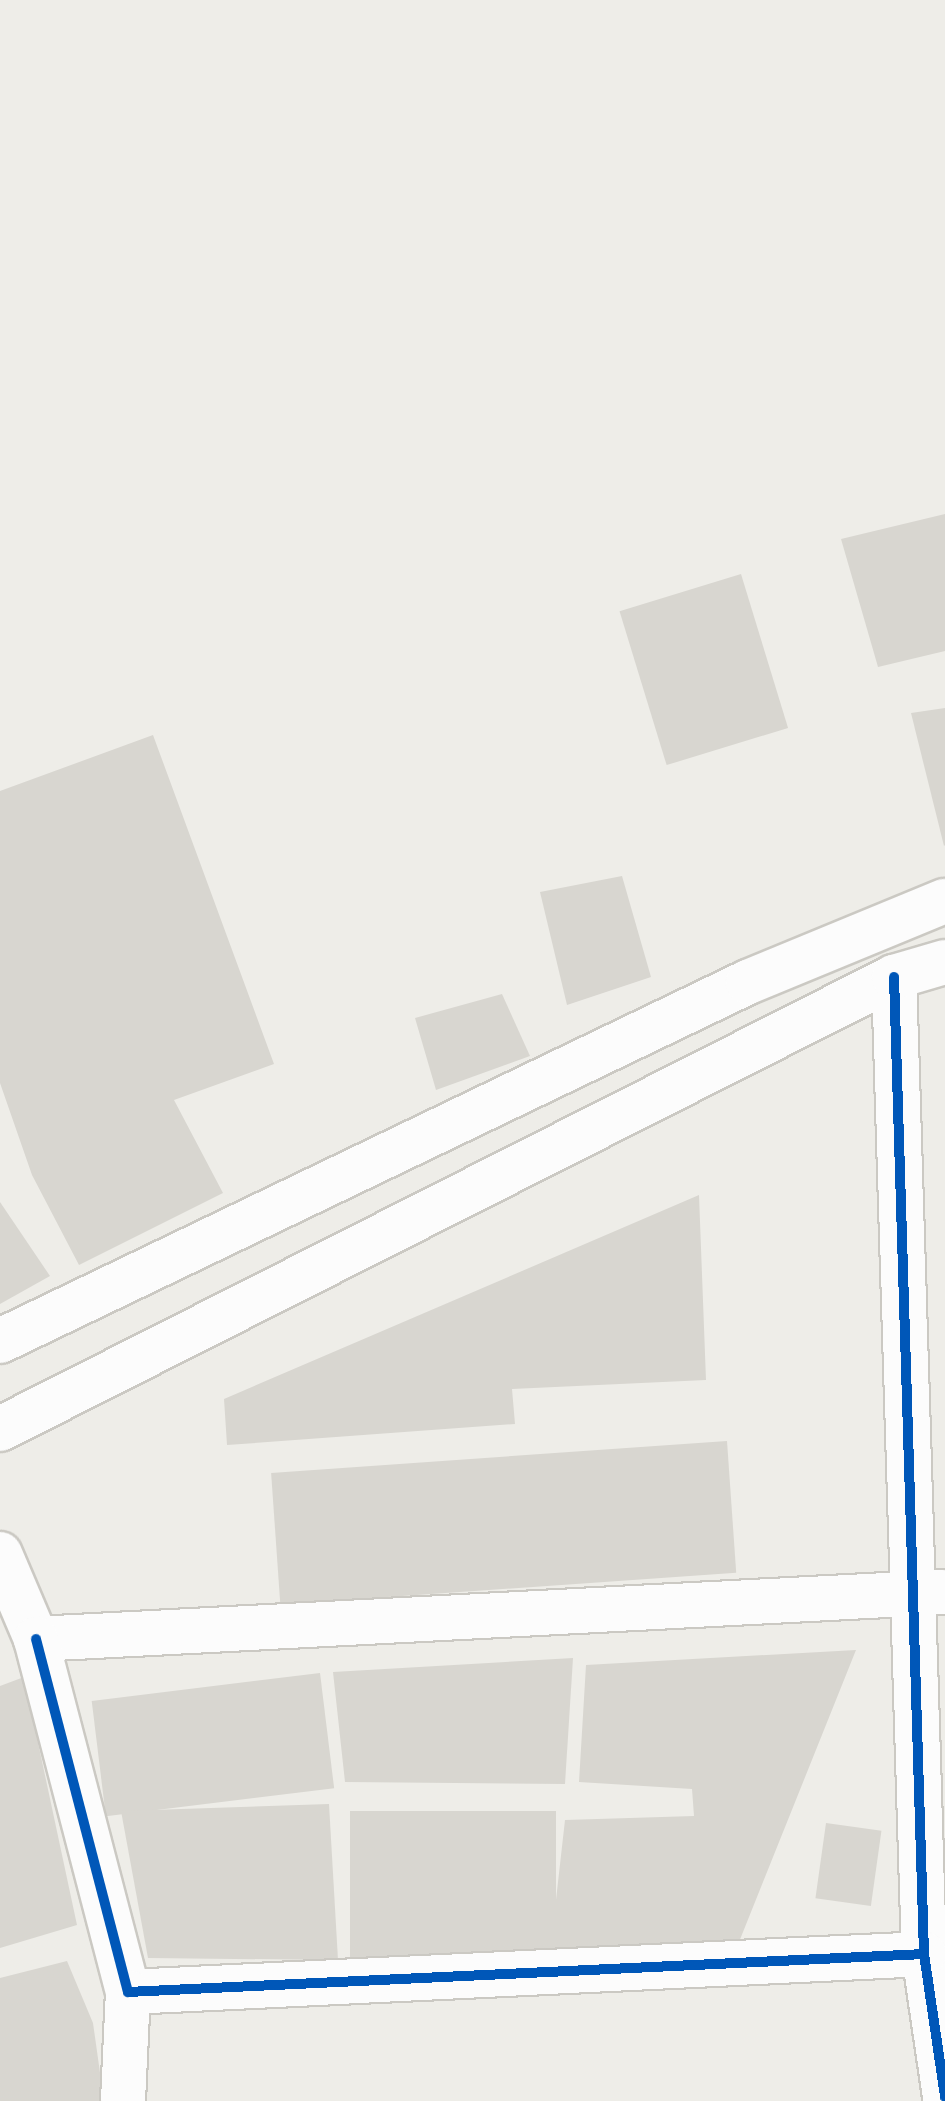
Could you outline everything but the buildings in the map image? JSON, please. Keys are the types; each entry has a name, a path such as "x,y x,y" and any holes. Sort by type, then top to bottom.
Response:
{"street":[{"path":"0,1341 748,982 945,901"},
{"path":"0,1429 894,977 945,962"},
{"path":"894,977 931,1592 934,1860 924,1954 945,2097"},
{"path":"0,1554 36,1639 128,1992 123,2101"},
{"path":"36,1639 931,1592"},
{"path":"128,1992 924,1954"}],"cycle path":[{"path":"894,977 924,1954 945,2097"},
{"path":"36,1639 128,1992 924,1954"}]}
